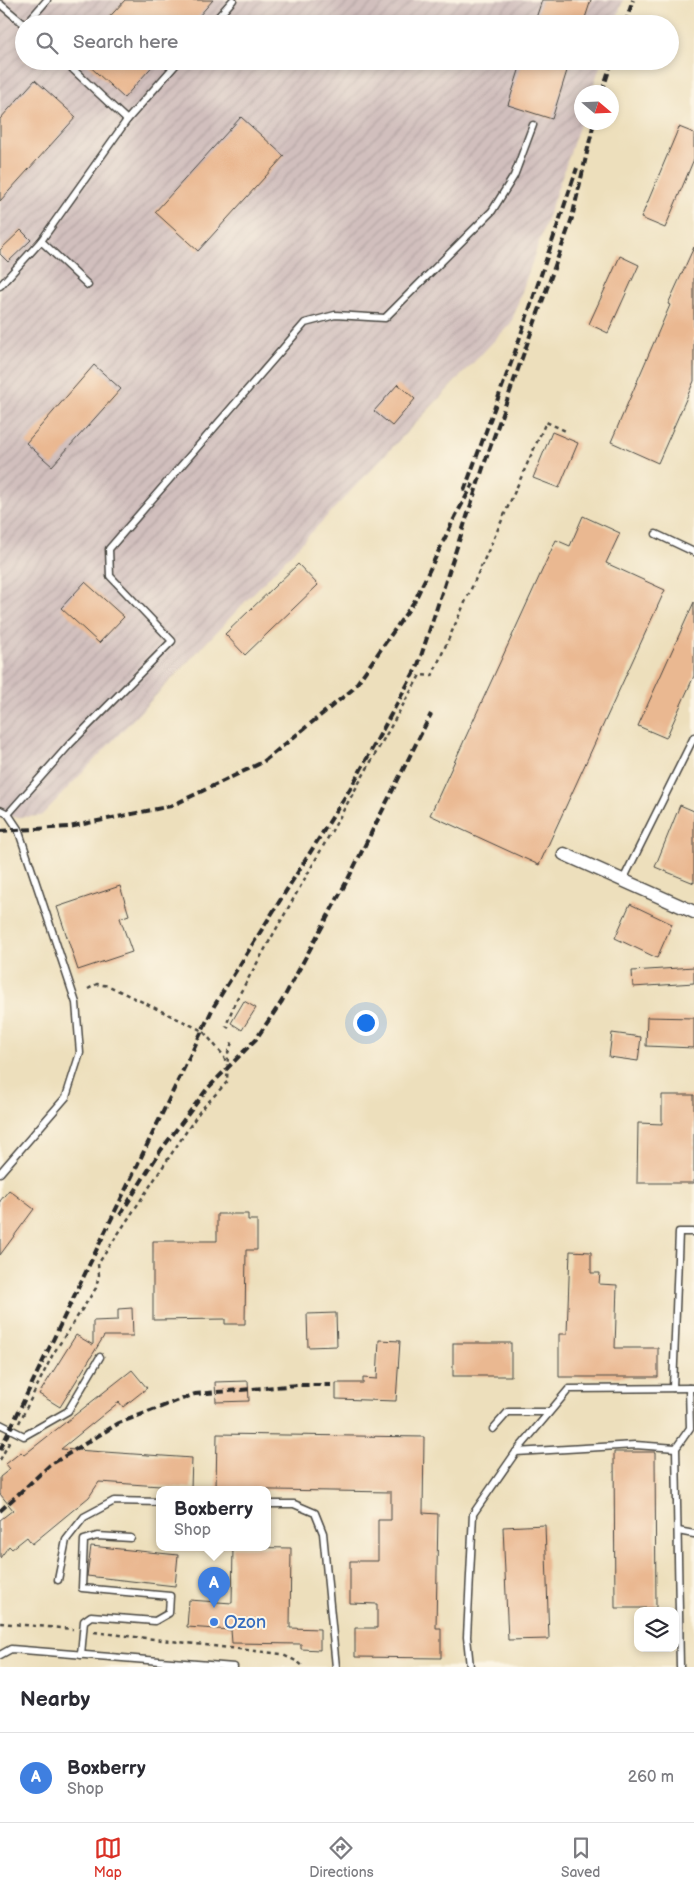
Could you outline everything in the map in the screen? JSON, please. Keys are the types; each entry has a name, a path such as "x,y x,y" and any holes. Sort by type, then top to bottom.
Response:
{"street":[{"path":"564,854 694,912"}],"lane":[{"path":"33,15 47,0"},
{"path":"220,15 233,0"},
{"path":"0,4 15,16"},
{"path":"74,70 128,120"},
{"path":"0,286 41,241 128,120 171,70"},
{"path":"8,814 70,744 172,641 110,576 109,550 305,323 335,315 385,318 486,218 514,176 533,125"},
{"path":"41,241 88,285"},
{"path":"656,534 694,552"},
{"path":"623,880 694,737"},
{"path":"0,810 8,814 18,829 76,1003 80,1053 66,1097 0,1173"},
{"path":"674,1388 678,1232 694,1232"},
{"path":"0,1424 24,1436 68,1411 100,1357"},
{"path":"470,1667 467,1637 473,1514 516,1452 569,1388 692,1388 692,1428 676,1448 680,1667"},
{"path":"493,1429 508,1412 549,1412"},
{"path":"516,1452 635,1445 676,1448"},
{"path":"58,1580 66,1540 84,1517 114,1501 156,1502"},
{"path":"271,1504 294,1504 315,1513 323,1533 336,1667"},
{"path":"678,1531 694,1534"},
{"path":"81,1655 84,1621 91,1616 155,1621 168,1613 170,1596 82,1588 84,1540 97,1536 131,1538"},
{"path":"0,1655 11,1649 234,1667"}],"path":[{"path":"229,1028 226,1026 235,1002 420,675 432,676 546,422 568,432"},
{"path":"88,990 97,984 109,986 202,1031 223,1055 228,1067"},
{"path":"0,1460 53,1354 96,1288 99,1275 98,1264 200,1111 227,1082 228,1052 232,1040"},
{"path":"0,1622 84,1630 281,1654 304,1667"}],"shaded area":[{"path":"0,0 623,0 618,15 15,15 15,70 599,70 593,85 574,85 574,130 578,130 511,323 41,816 0,818"}],"building":[{"path":"125,0 213,0 200,15 111,15"},
{"path":"542,0 591,0 586,15 537,15"},
{"path":"94,70 149,70 124,98"},
{"path":"519,70 567,70 552,119 508,105"},
{"path":"35,80 76,117 0,201 0,119"},
{"path":"241,117 284,156 198,251 155,212"},
{"path":"679,127 694,133 694,159 665,228 641,218"},
{"path":"21,230 31,240 8,262 0,254 0,250"},
{"path":"694,247 694,381 658,463 611,442 670,305 668,304"},
{"path":"620,256 639,265 608,333 589,324"},
{"path":"94,365 121,389 52,466 26,443"},
{"path":"398,384 415,399 392,426 374,411"},
{"path":"552,432 578,443 559,488 533,478"},
{"path":"583,516 620,533 606,563 665,590 539,865 430,815 556,540 570,546"},
{"path":"298,564 318,585 245,655 225,634"},
{"path":"85,582 124,617 99,643 61,608"},
{"path":"694,602 694,676 666,738 638,726"},
{"path":"680,805 694,811 694,883 655,867"},
{"path":"120,886 129,915 120,918 132,952 78,970 57,907"},
{"path":"630,904 672,924 657,958 615,938"},
{"path":"694,967 694,983 633,987 632,971"},
{"path":"244,1001 256,1008 242,1030 231,1023"},
{"path":"647,1017 694,1018 694,1048 646,1046"},
{"path":"612,1033 641,1037 638,1061 609,1057"},
{"path":"662,1095 694,1095 694,1183 637,1183 638,1123 662,1124"},
{"path":"9,1190 34,1209 0,1255 0,1201"},
{"path":"217,1214 248,1214 248,1220 257,1220 257,1250 246,1250 245,1324 225,1324 225,1319 153,1320 153,1241 217,1241"},
{"path":"570,1251 591,1252 591,1273 600,1273 599,1284 617,1285 615,1348 658,1348 658,1377 559,1377 559,1334 567,1334"},
{"path":"132,1308 133,1336 104,1336 60,1407 39,1394 76,1335 93,1345 93,1321 118,1320 118,1309"},
{"path":"336,1313 337,1346 308,1347 307,1314"},
{"path":"379,1340 400,1341 396,1401 336,1399 336,1383 363,1383 363,1378 377,1379"},
{"path":"453,1343 511,1343 511,1376 453,1376"},
{"path":"132,1370 147,1388 123,1407 119,1402 61,1449 192,1458 191,1486 99,1482 89,1497 32,1544 27,1537 12,1549 9,1546 0,1558 0,1520 13,1510 0,1494 0,1477 10,1469 6,1464 21,1452 24,1455"},
{"path":"248,1381 249,1401 216,1402 215,1382"},
{"path":"217,1434 424,1437 423,1513 438,1514 436,1628 441,1628 441,1658 355,1657 355,1628 377,1628 377,1604 350,1603 350,1561 378,1561 378,1520 391,1520 391,1492 271,1490 271,1486 216,1486"},
{"path":"614,1452 655,1452 656,1607 615,1608"},
{"path":"545,1525 549,1639 508,1640 503,1527"},
{"path":"91,1546 178,1555 175,1586 87,1576"},
{"path":"271,1548 291,1548 290,1628 320,1629 320,1650 301,1649 301,1644 232,1643 231,1630 187,1627 189,1600 232,1603 233,1551 271,1551"}],"railway":[{"path":"628,15 633,0"},
{"path":"604,85 609,70"},
{"path":"0,1450 214,1006 353,784 418,665 486,459 572,218 592,130"},
{"path":"464,491 515,352 577,168"},
{"path":"0,831 69,827 171,806 263,762 353,689 414,602 473,484"},
{"path":"120,1215 161,1150 207,1089 256,1039 282,1001 348,879 431,714"},
{"path":"0,1511 50,1465 119,1423 195,1394 298,1385 331,1385"}],"place":[{"name":"Boxberry","path":"214,1608"},
{"name":"Ozon","path":"214,1622"}]}
